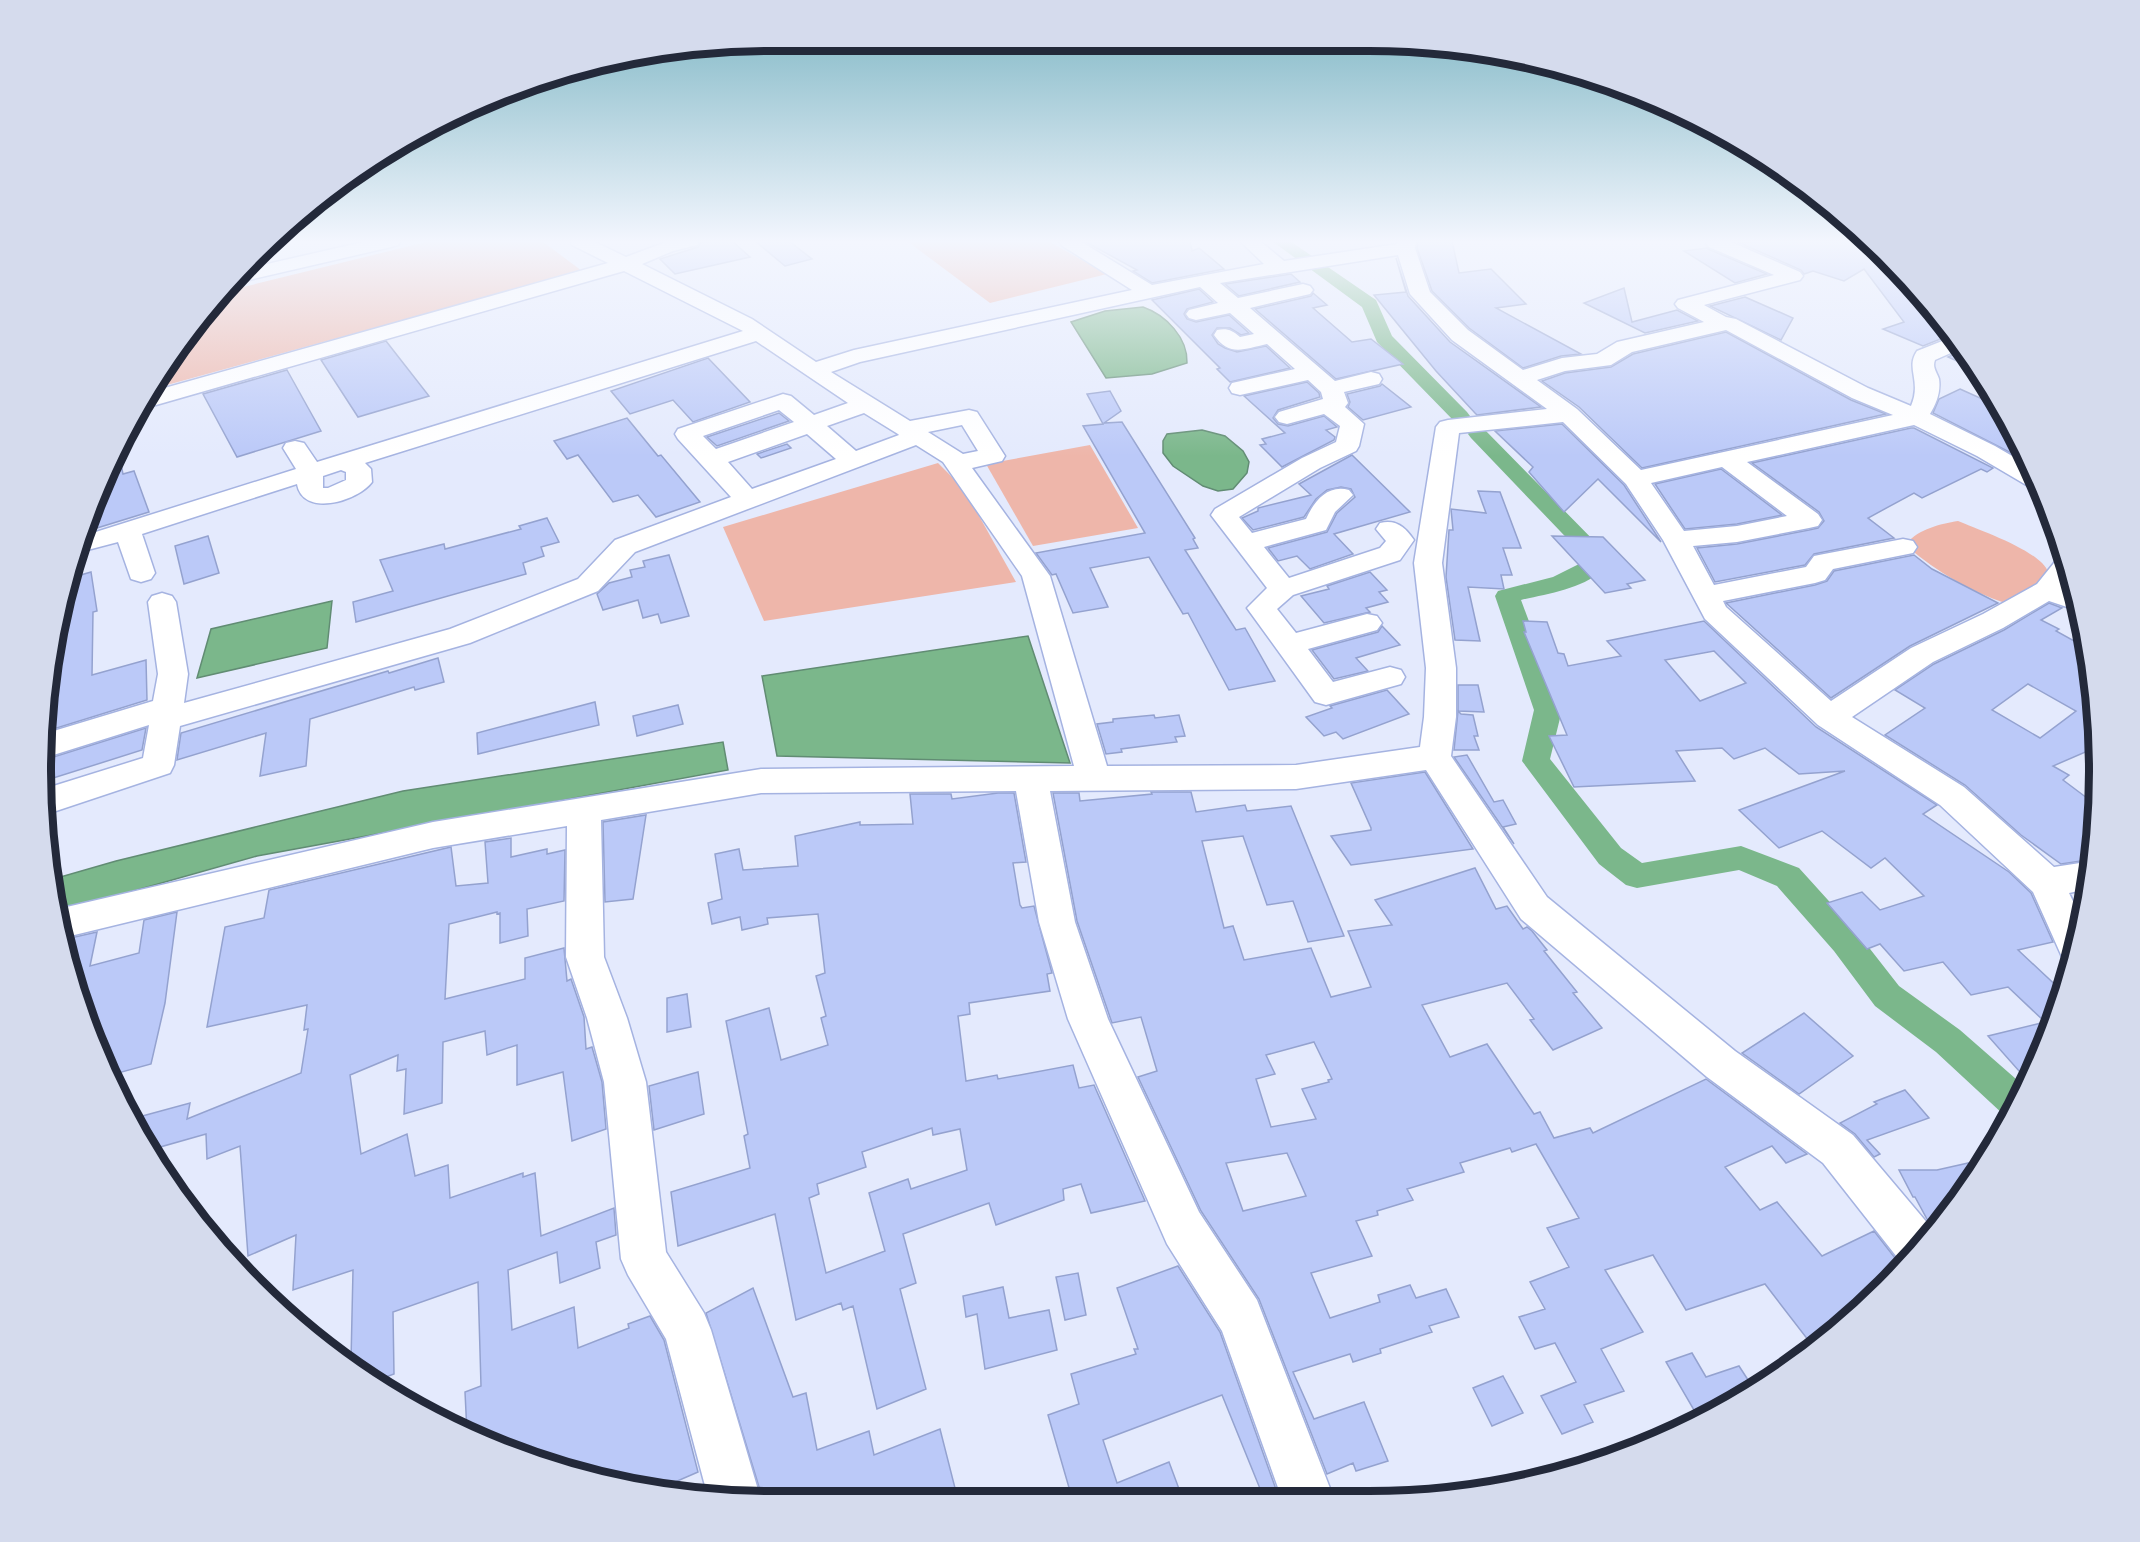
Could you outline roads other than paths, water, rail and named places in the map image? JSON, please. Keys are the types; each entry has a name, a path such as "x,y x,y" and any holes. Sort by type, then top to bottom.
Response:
{"street":[{"path":"155,398 454,313"},
{"path":"725,313 745,323 866,404 952,457 1036,576 1094,780"},
{"path":"814,370 854,357 1051,313"},
{"path":"1196,314 1201,313"},
{"path":"1245,313 1326,388 1332,410 1352,424 1347,446 1311,463 1224,515 1283,589"},
{"path":"1438,313 1460,335 1569,414 1636,479 1676,540 1715,612 1829,717 1952,796 2047,883 2070,934"},
{"path":"1703,313 1723,324"},
{"path":"1521,378 1562,365 1603,360 1625,347 1731,323 1860,393 1917,417 2024,474"},
{"path":"295,448 310,473 310,488 313,493 328,496 346,491 359,482 358,469 342,463 759,333"},
{"path":"1225,334 1235,344 1272,337"},
{"path":"1636,479 1917,417 1927,401 1930,387 1922,365 1925,356 1949,346"},
{"path":"1240,388 1326,388 1371,379"},
{"path":"1287,417 1326,388"},
{"path":"747,500 687,434 783,401 853,461"},
{"path":"712,459 866,404"},
{"path":"1569,414 1448,427 1428,563 1441,668 1440,717 1435,757 1534,908 1721,1064 1838,1149 1913,1242"},
{"path":"52,744 460,636 588,585 625,546 853,461 912,433 969,417 993,456 957,464"},
{"path":"1676,540 1737,534 1809,520 1727,459"},
{"path":"88,543 310,473"},
{"path":"1246,543 1317,524 1324,508 1340,495"},
{"path":"1389,529 1401,540 1390,554 1283,589 1261,608 1326,694 1390,677"},
{"path":"128,531 141,573"},
{"path":"1706,595 1815,574 1824,562 1903,547"},
{"path":"1829,717 1922,655 1993,621 2047,590 2061,573"},
{"path":"2047,590 2067,598"},
{"path":"52,799 158,765 173,674 162,602"},
{"path":"1288,645 1367,623"},
{"path":"68,922 434,835 761,781 1296,777 1435,757"},
{"path":"1028,780 1032,787 1057,922 1088,1019 1183,1228 1239,1317 1305,1491"},
{"path":"584,810 585,957 607,1018 625,1082 644,1259 687,1330 732,1489"},
{"path":"2047,883 2081,876"}],"waterway":[{"path":"1374,313 1384,338 1460,416"},
{"path":"1478,434 1594,553 1593,566 1561,583 1507,596 1548,710 1536,761 1610,856 1637,876 1741,858 1788,877 1845,941 1887,996 1948,1041 2011,1097"}]}
